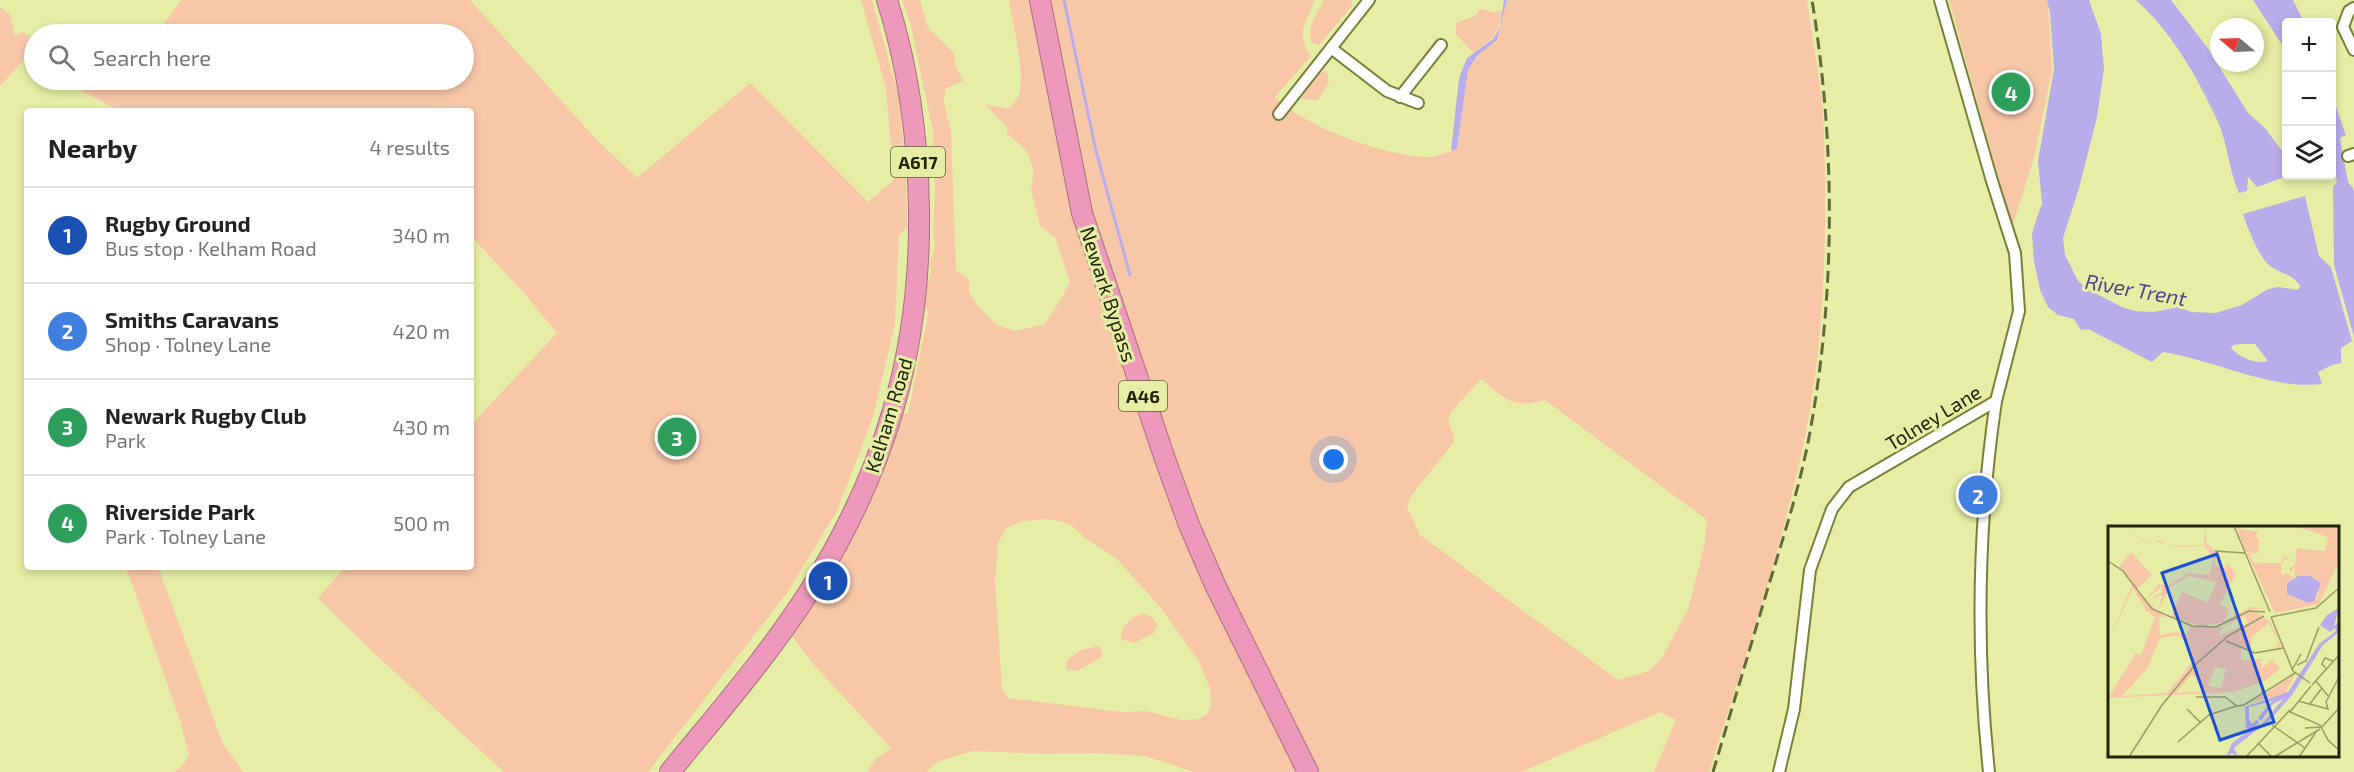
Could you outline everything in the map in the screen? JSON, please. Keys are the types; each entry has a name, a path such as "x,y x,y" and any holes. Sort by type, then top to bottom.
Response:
{"highway":[{"name":"Kelham Road","path":"670,772 792,618 824,567 871,474 900,391 913,326 919,267 919,164 908,73 887,0"},
{"name":"Newark Bypass","path":"1040,0 1082,213 1164,459 1216,587 1308,772"}],"street":[{"path":"1279,114 1369,0"},
{"name":"Tolney Lane","path":"1779,772 1794,709 1810,570 1832,509 1850,487 1996,401 2019,311 2015,253 1940,0"},
{"path":"2354,8 2349,11 2343,27 2354,50"},
{"path":"1400,97 1441,45"},
{"path":"1331,48 1387,91 1418,102"},
{"path":"1989,772 1983,714 1982,612 1985,484 1996,401"}],"shaded area":[{"path":"181,0 470,0 595,138 637,178 750,83 868,202 894,180 886,89 861,0 872,0 899,97 906,173 907,227 899,235 895,323 873,417 837,511 787,593 648,772 504,772 374,653 318,598 342,570 474,570 474,422 557,333 525,294 474,239 474,108 114,108 80,90 474,90 474,24 164,24"},
{"path":"902,0 920,0 928,28 954,53 955,64 963,81 945,89 944,103 951,132 956,270 969,279 969,292 977,305 997,325 1015,331 1045,324 1070,282 1055,237 1040,226 1031,189 1034,172 1027,151 1007,133 1007,127 985,104 1007,109 1016,101 1019,93 1021,80 1019,58 1009,0 1315,0 1303,34 1303,40 1311,56 1275,97 1305,119 1346,138 1388,151 1429,157 1457,149 1468,70 1477,56 1497,40 1507,0 1807,0 1822,103 1825,155 1824,266 1814,383 1804,441 1784,524 1761,608 1709,772 1654,772 1676,720 1660,712 1521,772 1194,772 1145,756 973,751 937,762 926,772 867,772 875,760 891,748 814,665 791,635 831,582 831,576 855,526 901,415 908,413 929,310 925,307 925,288 931,274 930,262 935,247 933,131 910,22","holes":["1481,379 1503,397 1516,403 1534,403 1545,400 1707,520 1705,543 1688,610 1661,659 1649,671 1618,680 1420,535 1407,507 1411,496 1454,442 1454,435 1448,422 1451,412","1048,519 1070,524 1084,537 1117,559 1161,608 1198,660 1210,688 1211,705 1207,715 1199,719 1182,720 1146,711 1122,712 1008,698 1002,688 995,582 998,543 1006,528 1024,521"]},
{"path":"1324,0 1351,0 1353,5 1319,45 1312,43 1310,32"},
{"path":"1504,0 1507,0 1497,40 1477,56 1468,70 1457,149 1451,151 1459,78 1467,58 1493,39 1500,27"},
{"path":"1949,0 2047,0 2048,2 2052,70 2034,158 2012,227"},
{"path":"2047,0 2089,0 2101,34 2104,69 2097,117 2079,188 2063,238 2065,255 2078,281 2091,291 2122,307 2135,311 2154,312 2179,307 2191,312 2216,313 2242,305 2268,289 2278,287 2298,290 2300,286 2294,278 2273,268 2265,261 2243,214 2305,196 2319,256 2331,267 2352,341 2341,348 2341,363 2318,372 2322,384 2303,385 2263,379 2163,352 2152,362 2088,329 2081,330 2074,319 2058,315 2048,307 2040,290 2034,261 2032,233 2042,203 2038,161 2054,69","holes":["2255,344 2268,361 2258,362 2248,359 2231,348 2233,345"]},
{"path":"2136,0 2171,0 2210,52 2210,72 2223,72 2248,113 2265,128 2282,151 2282,178 2257,187 2248,177 2247,191 2239,193 2218,122 2202,89 2183,56"},
{"path":"2253,0 2293,0 2302,18 2282,18 2282,45"},
{"path":"0,7 10,15 15,36 24,33 24,60 0,86"},
{"path":"1480,9 1502,11 1496,32 1474,53 1455,33 1457,22 1475,16"},
{"path":"1327,70 1329,82 1318,100 1302,99 1311,81"},
{"path":"2336,107 2346,135 2340,138 2348,182 2354,193 2354,337 2334,265 2333,187 2337,182"},
{"path":"127,570 159,570 223,744 243,772 174,772 183,765 189,755 180,720"},
{"path":"1142,613 1152,617 1157,624 1154,633 1134,643 1121,639 1125,626"},
{"path":"1098,646 1102,651 1102,657 1077,671 1066,669 1067,660 1081,650"}],"waterway":[{"path":"1064,0 1096,151 1130,275"}],"railway":[{"path":"1713,772 1797,488 1810,432 1825,325 1829,216 1828,162 1820,54 1812,0"}],"place":[{"name":"Riverside Park","path":"2011,92"},
{"name":"Newark Rugby Club","path":"677,437"},
{"name":"Smiths Caravans","path":"1978,495"},
{"name":"Rugby Ground","path":"828,581"}],"water label":[{"name":"River Trent","path":"2136,289"}]}
